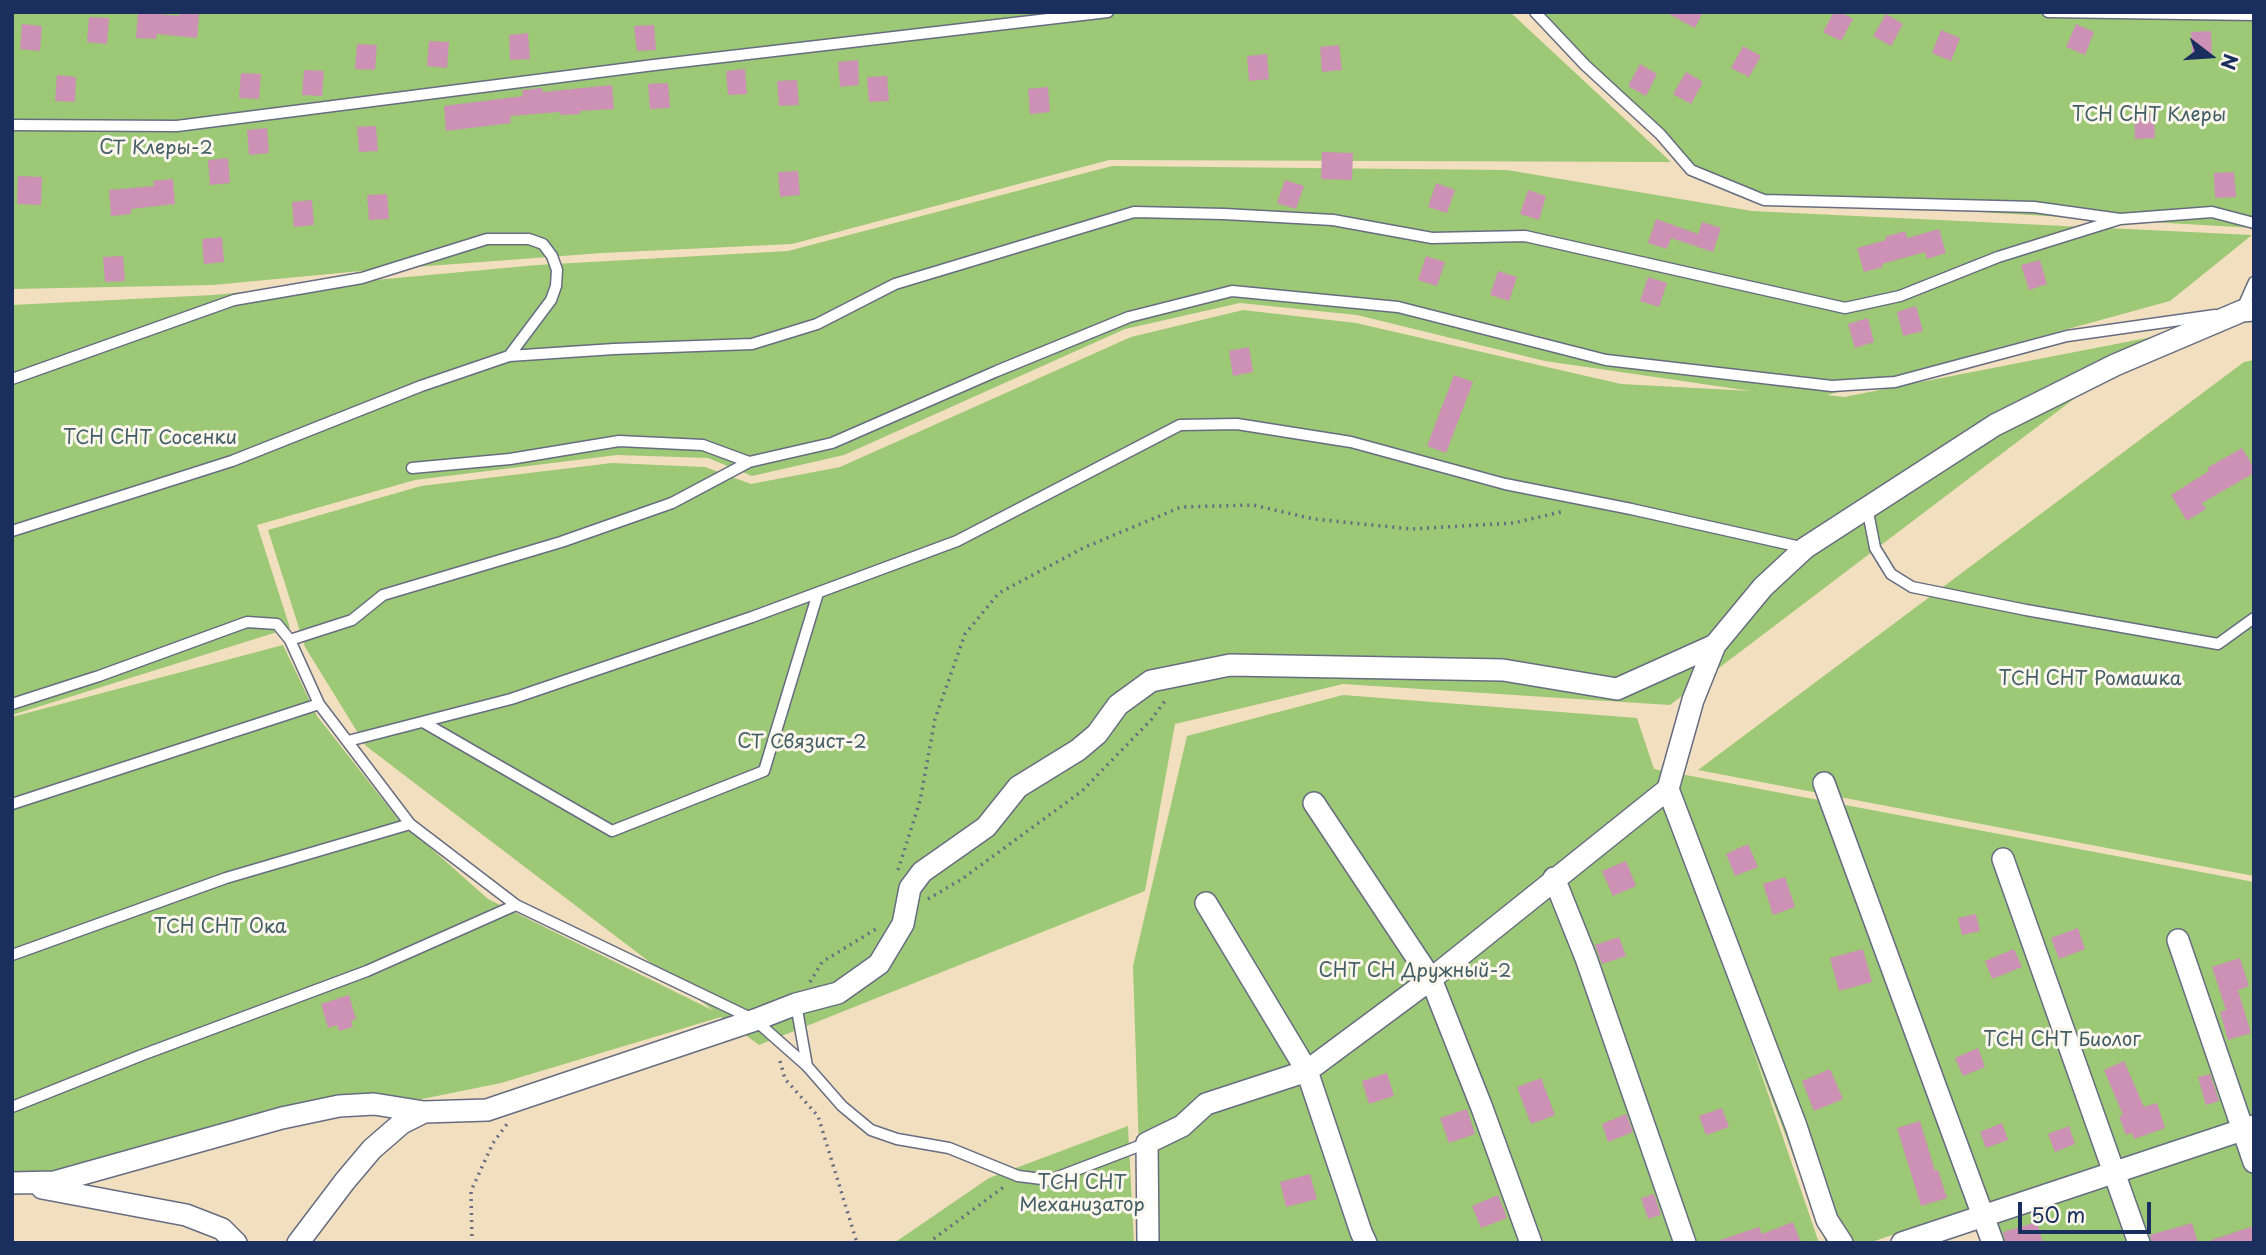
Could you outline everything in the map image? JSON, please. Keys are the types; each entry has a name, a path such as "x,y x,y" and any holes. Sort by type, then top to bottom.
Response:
{"street":[{"path":"1148,1243 1147,1143 1182,1126 1206,1104 1307,1071 1431,979 1668,789 1693,700 1715,645 1763,587 1805,548 1995,425 2115,365 2248,311"},
{"path":"13,1183 54,1182 282,1118 340,1106 374,1104 424,1112 487,1110 796,1004 838,993 879,964 903,924 909,888 922,872 986,827 1018,787 1078,750 1097,734 1118,705 1152,681 1230,666 1503,670 1617,689 1715,645"},
{"path":"1824,783 1993,1243"},
{"path":"1668,789 1796,1126 1827,1220 1842,1243"},
{"path":"1314,803 1431,979 1531,1243"},
{"path":"2003,859 2139,1243"},
{"path":"1554,878 1586,958 1685,1243"},
{"path":"1206,903 1307,1071 1366,1243"},
{"path":"2178,940 2248,1128 2254,1162"},
{"path":"298,1243 372,1149 402,1123 424,1112"},
{"path":"1902,1243 2248,1128"},
{"path":"13,1183 186,1214 222,1228 236,1243"}],"lane":[{"path":"12,125 177,126 654,65 1108,12"},
{"path":"1535,12 1585,65 1660,134 1691,170 1764,200 2034,207 2120,219 2213,212 2254,223"},
{"path":"2048,12 2254,15"},
{"path":"12,531 232,461 421,386 509,356 752,344 817,324 895,284 1133,212 1333,220 1432,238 1525,236 1845,308 1900,296 1998,257 2120,219"},
{"path":"12,379 234,300 362,278 486,239 529,239 543,244 552,256 557,270 556,285 551,300 509,356"},
{"path":"290,640 352,620 383,595 561,542 672,503 749,462 832,443 1129,317 1232,291 1398,307 1606,360 1832,386 1895,382 2067,336 2248,311 2254,282"},
{"path":"348,741 511,699 752,617 957,541 1180,425 1237,424 1351,442 1505,484 1805,548"},
{"path":"412,468 510,459 619,441 703,445 749,462"},
{"path":"1867,506 1875,548 1891,574 1912,587 2218,644 2254,618"},
{"path":"423,722 612,831 764,771 818,593"},
{"path":"12,704 99,676 247,622 277,624 290,640 319,704 410,824 516,905 755,1020 807,1066 842,1106 871,1130 897,1139 949,1148 1018,1177 1050,1180 1147,1143"},
{"path":"12,804 319,704"},
{"path":"12,956 226,878 410,824"},
{"path":"12,1107 367,971 516,905"},
{"path":"796,1004 807,1066"}],"path":[{"path":"896,876 919,801 935,719 965,634 999,593 1083,548 1181,507 1253,505 1314,519 1411,529 1513,523 1601,503"},
{"path":"773,1036 785,1079 818,1116 857,1243"},
{"path":"472,1243 471,1191 494,1143 524,1098"},
{"path":"928,1243 1018,1177"}],"green space":[{"name":"СТ Клеры-2","path":"12,12 1510,12 1671,162 1109,160 792,244 602,253 213,285 12,289"},
{"name":"ТСН СНТ Клеры","path":"1537,12 2254,12 2254,228 1771,200 1691,170"},
{"path":"1112,166 1507,170 1752,211 2252,235 2170,301 1827,395 1844,397 2157,336 1670,705 1343,684 1175,724 1145,891 759,1045 721,1017 501,1083 12,1182 12,717 283,645 317,716 398,819 488,899 714,1011 366,746 305,647 268,530 421,486 612,463 705,467 751,484 840,467 1131,337 1243,310 1356,323 1621,384 1751,391 1545,361 1357,315 1240,303 1125,329 844,455 752,476 708,458 617,455 415,480 257,525 290,628 12,715 12,305 213,295 537,265 788,251"},
{"name":"ТСН СНТ Ромашка","path":"2254,360 2254,876 1698,770 2244,362"},
{"path":"1343,695 1637,718 1654,769 2254,882 2254,1243 1981,1243 1967,1209 1869,1243 1826,1243 1750,1041 1819,1243 1142,1243 1133,966 1187,736"},
{"name":"ТСН СНТ Механизатор","path":"1128,1126 1134,1243 894,1243 989,1178"}],"building":[{"path":"138,12 179,16 179,12 199,13 197,38 157,34 156,39 136,38"},
{"path":"1665,12 1703,12 1695,28"},
{"path":"1834,12 1853,19 1841,41 1823,32"},
{"path":"1886,14 1903,24 1891,46 1873,36"},
{"path":"89,17 109,18 107,44 87,42"},
{"path":"22,24 42,26 40,51 20,49"},
{"path":"2076,24 2094,32 2085,55 2066,47"},
{"path":"654,25 656,50 637,51 634,26"},
{"path":"1941,30 1960,38 1951,61 1932,53"},
{"path":"2211,31 2212,57 2192,57 2191,32"},
{"path":"528,33 530,59 510,60 509,35"},
{"path":"429,41 449,42 447,68 427,66"},
{"path":"357,44 377,45 375,70 355,69"},
{"path":"1339,45 1342,70 1322,72 1320,47"},
{"path":"1743,46 1761,56 1749,77 1731,68"},
{"path":"1267,54 1269,79 1249,81 1247,56"},
{"path":"858,60 859,85 840,87 838,62"},
{"path":"1640,64 1657,74 1646,96 1628,86"},
{"path":"745,69 747,94 728,95 726,71"},
{"path":"304,70 324,71 322,96 302,95"},
{"path":"1686,72 1703,82 1691,104 1673,94"},
{"path":"241,73 261,74 259,99 239,98"},
{"path":"57,75 76,77 75,102 55,101"},
{"path":"887,76 889,101 869,102 867,77"},
{"path":"797,80 799,105 779,106 777,81"},
{"path":"668,83 670,108 650,109 648,84"},
{"path":"612,85 614,109 580,111 580,114 560,115 560,112 510,116 511,123 446,131 444,106 523,96 522,90 542,88 543,92"},
{"path":"1048,87 1050,112 1030,114 1028,89"},
{"path":"2154,113 2155,138 2135,139 2134,114"},
{"path":"376,126 378,151 359,152 357,127"},
{"path":"267,128 269,153 249,155 247,130"},
{"path":"1322,152 1353,153 1352,180 1321,179"},
{"path":"228,158 230,183 210,185 208,160"},
{"path":"798,171 800,195 780,197 778,172"},
{"path":"2234,172 2236,197 2215,198 2214,173"},
{"path":"18,176 42,177 41,205 17,204"},
{"path":"173,179 175,204 131,209 131,214 111,216 109,190 154,186 153,181"},
{"path":"1285,180 1304,186 1296,209 1277,203"},
{"path":"1436,183 1455,190 1447,213 1428,207"},
{"path":"1528,190 1546,196 1539,220 1520,214"},
{"path":"387,194 389,219 369,220 367,195"},
{"path":"312,200 314,225 294,227 292,202"},
{"path":"1656,219 1698,234 1702,222 1721,228 1713,252 1671,238 1667,249 1648,243"},
{"path":"1939,229 1946,253 1927,259 1925,252 1864,272 1857,248 1886,240 1885,237 1905,231 1907,238"},
{"path":"222,237 224,262 204,264 202,239"},
{"path":"123,256 125,281 105,282 103,257"},
{"path":"1426,256 1445,262 1437,286 1418,280"},
{"path":"2040,260 2047,284 2029,290 2021,265"},
{"path":"1498,271 1517,277 1509,301 1490,295"},
{"path":"1648,277 1667,283 1659,307 1640,301"},
{"path":"1916,306 1923,331 1903,336 1897,312"},
{"path":"1868,318 1874,342 1855,348 1848,324"},
{"path":"1249,347 1253,372 1233,376 1229,351"},
{"path":"1454,375 1473,382 1446,453 1427,446"},
{"path":"2242,448 2254,468 2254,473 2202,503 2206,509 2187,521 2171,495 2209,471 2207,468"},
{"path":"1748,844 1758,867 1735,876 1726,854"},
{"path":"1626,861 1636,886 1613,896 1602,871"},
{"path":"1785,877 1795,907 1773,915 1763,884"},
{"path":"1976,914 1980,931 1962,935 1958,918"},
{"path":"2078,928 2085,949 2059,959 2051,938"},
{"path":"1619,937 1626,956 1602,964 1595,945"},
{"path":"1863,949 1872,982 1839,991 1830,958"},
{"path":"2014,949 2022,967 1992,979 1985,961"},
{"path":"2240,958 2249,986 2238,990 2251,1033 2228,1040 2220,1012 2226,1010 2212,967"},
{"path":"349,995 356,1019 351,1021 353,1027 339,1031 337,1025 328,1028 321,1004"},
{"path":"1978,1048 1985,1067 1963,1076 1955,1058"},
{"path":"2124,1061 2144,1107 2157,1103 2165,1128 2134,1139 2132,1133 2126,1135 2119,1116 2123,1115 2104,1070"},
{"path":"1830,1069 1843,1099 1814,1111 1802,1081"},
{"path":"1387,1073 1394,1096 1369,1104 1362,1081"},
{"path":"2210,1074 2219,1101 2206,1105 2198,1077"},
{"path":"1541,1078 1555,1115 1531,1124 1517,1087"},
{"path":"1722,1108 1729,1127 1706,1135 1699,1116"},
{"path":"1467,1109 1475,1134 1449,1143 1440,1118"},
{"path":"1626,1114 1633,1132 1608,1142 1602,1124"},
{"path":"1920,1121 1935,1171 1938,1170 1947,1198 1921,1206 1897,1128"},
{"path":"2002,1123 2008,1140 1986,1148 1980,1132"},
{"path":"2069,1126 2075,1144 2055,1152 2048,1134"},
{"path":"1310,1174 1317,1199 1286,1207 1280,1182"},
{"path":"1654,1194 1661,1215 1648,1219 1641,1198"},
{"path":"1498,1195 1507,1218 1481,1228 1472,1206"},
{"path":"1793,1222 1801,1243 1720,1243 1720,1240 1759,1227 1762,1234"},
{"path":"2037,1222 2043,1243 2006,1243 2003,1232"},
{"path":"2192,1223 2198,1243 2152,1243 2150,1235"},
{"path":"2254,1226 2254,1243 2211,1243 2211,1240"}],"park label":[{"name":"ТСН СНТ Сосенки","path":"150,439"},
{"name":"СТ Связист-2","path":"802,743"},
{"name":"ТСН СНТ Ока","path":"220,928"},
{"name":"СНТ СН Дружный-2","path":"1415,972"},
{"name":"ТСН СНТ Биолог","path":"2062,1041"}]}
